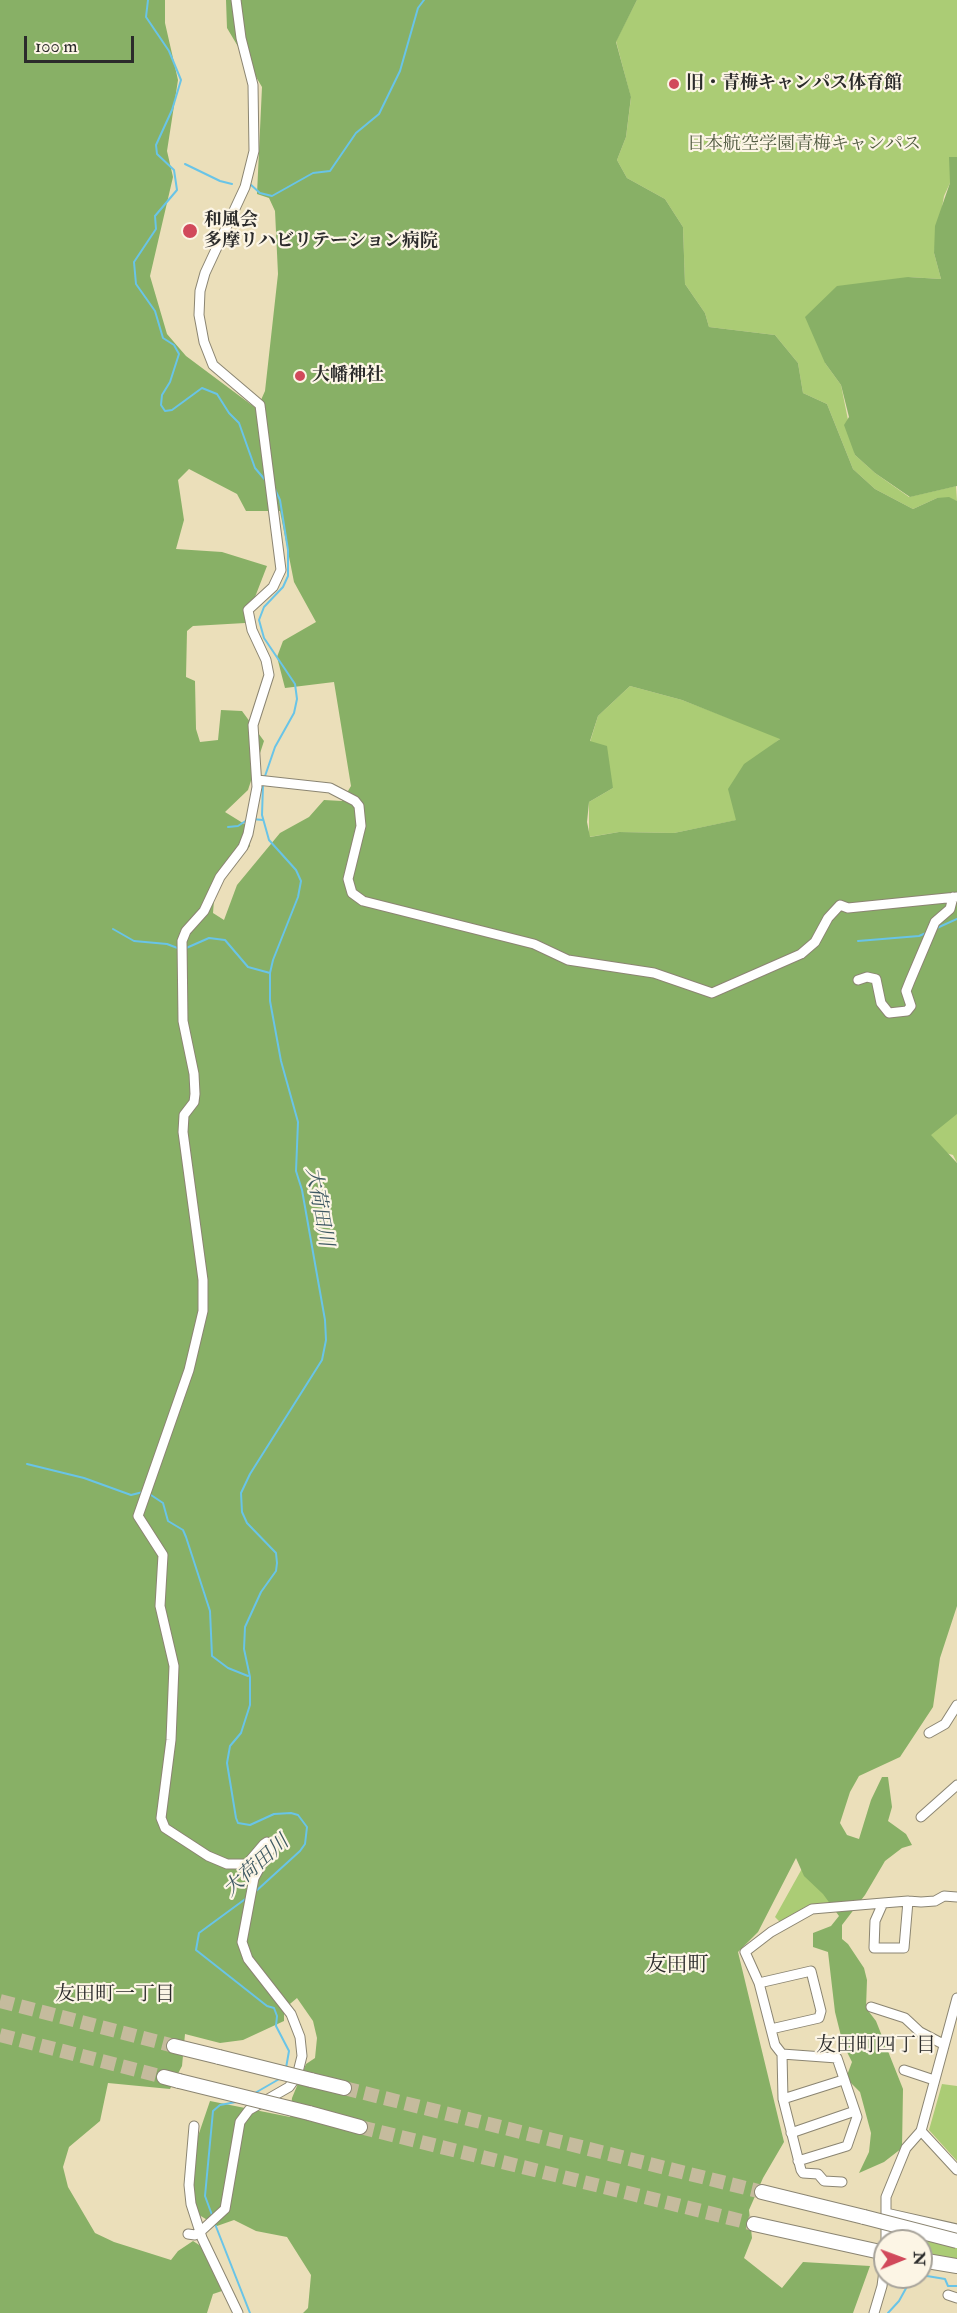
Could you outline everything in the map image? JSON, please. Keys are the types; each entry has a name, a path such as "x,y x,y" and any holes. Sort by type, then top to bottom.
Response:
{"highway":[{"path":"174,2046 344,2088"},
{"path":"164,2077 360,2127"},
{"path":"762,2192 957,2241"},
{"path":"754,2224 873,2251"},
{"path":"933,2262 957,2266"}],"street":[{"path":"188,2234 195,2235 225,2209 237,2131 243,2116 257,2105 289,2087 297,2076 301,2064 300,2037 291,2014 244,1951 242,1935 252,1884 271,1851 270,1843 264,1844 247,1864 227,1864 208,1856 165,1828 160,1818 171,1740 174,1666 160,1606 163,1555 138,1516 189,1370 203,1311 203,1280 193,1223 182,1125 184,1115 194,1102 195,1094 194,1074 183,1022 182,941 186,931 198,920 216,884 243,847 252,818 258,780 254,725 268,675 266,660 252,630 248,610 273,586 281,570 260,405 213,365 204,342 199,315 200,291 205,273 245,188 254,151 254,85 241,38 236,0"},
{"path":"258,780 290,782 302,787 330,788 355,801 359,806 361,826 348,879 352,893 363,902 534,944 568,960 663,975 712,993 801,954 815,942 828,918 840,905 848,908 955,897 950,909 935,922 906,990 910,1006 907,1011 889,1013 881,1004 876,979 867,977 858,980"},
{"path":"929,1733 945,1724 957,1705"},
{"path":"921,1817 956,1789"},
{"path":"842,2182 824,2181 818,2175 803,2173 783,2099 782,2054 775,2045 759,1983 745,1952 771,1932 812,1909 957,1897"},
{"path":"883,1903 875,1921 874,1948 904,1948 908,1901"},
{"path":"759,1983 811,1971 820,2011 819,2018 771,2029"},
{"path":"886,2229 886,2197 889,2184 906,2148 921,2131 932,2098 943,2044 957,1998"},
{"path":"872,2007 904,2018 920,2032 943,2044"},
{"path":"782,2054 837,2058 857,2117 847,2146 798,2161"},
{"path":"904,2070 934,2080"},
{"path":"783,2099 843,2080"},
{"path":"791,2133 855,2112"},
{"path":"194,2126 189,2195 238,2313"},
{"path":"921,2131 957,2170"},
{"path":"886,2213 957,2229"},
{"path":"874,2313 879,2289"}],"green space":[{"path":"0,0 165,0 165,23 178,80 167,151 173,177 150,276 167,334 186,356 257,409 265,391 278,274 275,211 269,198 257,194 262,87 227,28 226,0 637,0 616,42 631,97 626,137 617,160 627,178 665,199 683,227 685,284 705,313 709,327 775,335 798,363 803,393 827,404 853,469 875,489 913,509 937,498 949,497 957,501 957,1114 931,1135 957,1163 957,1606 940,1658 933,1707 900,1757 859,1776 850,1792 840,1823 847,1835 859,1839 871,1800 882,1777 888,1777 892,1807 888,1821 906,1834 912,1845 902,1848 885,1861 865,1895 842,1925 842,1939 864,1968 867,1980 866,2008 876,2021 903,2089 902,2148 884,2162 859,2173 869,2152 871,2133 860,2092 846,2078 852,2062 843,2044 835,2012 828,1952 813,1947 813,1933 831,1926 839,1916 823,1894 804,1876 796,1858 758,1932 738,1952 784,2142 763,2178 749,2210 752,2238 744,2258 782,2288 803,2262 870,2266 853,2313 303,2313 308,2308 311,2275 287,2237 256,2231 234,2220 217,2226 196,2213 192,2192 194,2148 210,2101 290,2117 292,2098 306,2064 315,2058 317,2038 313,2021 297,1998 284,2009 284,2021 243,2040 220,2043 185,2034 182,2066 170,2089 108,2083 100,2121 69,2147 63,2167 68,2187 95,2233 114,2242 171,2260 178,2251 193,2241 213,2254 235,2297 222,2291 213,2294 207,2313 0,2313","holes":["189,469 237,494 246,511 280,511 294,582 316,622 283,641 277,657 285,688 334,682 351,786 342,801 324,800 309,817 280,833 237,885 224,920 213,913 215,887 250,846 246,825 225,812 248,790 264,741 242,711 221,710 218,740 200,742 196,729 195,681 186,677 187,631 193,626 245,623 267,566 222,552 176,549 184,520 178,480","630,686 682,700 780,739 744,764 728,789 736,820 674,833 619,832 590,837 587,822 589,802 613,788 607,746 590,741 598,716"]},
{"name":"日本航空学園青梅キャンパス","path":"637,0 957,0 957,157 950,159 950,183 944,196 934,253 941,279 908,277 825,363 841,385 855,455 875,473 909,497 956,486 957,501 937,498 913,509 875,489 853,469 827,404 803,393 798,363 775,335 709,327 705,313 685,284 683,227 665,199 627,178 617,160 626,137 631,98 616,41"},
{"path":"949,157 957,157 957,486 910,497 875,473 855,455 844,425 849,417 841,385 825,363 805,317 837,286 908,277 941,279 934,253 935,226 950,183"},
{"path":"630,686 682,700 781,738 770,747 737,820 674,833 619,832 589,837 589,802 613,788 590,742 598,716"},
{"path":"957,1108 957,1163 953,1155 942,1152 924,1133"},
{"path":"804,1865 841,1900 797,1912 780,1922 775,1917"},
{"path":"942,2084 957,2086 957,2161 929,2130"},
{"path":"915,2223 957,2233 957,2261 933,2258 933,2229 915,2229"}],"waterway":[{"name":"大荷田川","path":"148,0 146,17 169,51 181,80 172,110 156,145 157,154 174,170 177,190 155,216 156,229 134,262 136,284 155,311 163,338 174,345 179,354 170,382 162,395 161,405 165,411 172,410 202,388 217,394 229,413 239,423 255,468 266,481"},
{"path":"250,184 260,193 272,196 313,173 330,171 356,133 379,114 400,71 418,8 424,0"},
{"path":"185,164 220,181 232,184"},
{"name":"大荷田川","path":"264,779 275,747 294,713 297,699 295,684 264,638 259,620 264,607 283,587 288,576 288,550 280,500 273,485"},
{"name":"大荷田川","path":"255,1892 300,1851 305,1844 307,1827 298,1815 291,1813 274,1814 250,1825 238,1823 236,1818 227,1763 230,1746 241,1733 250,1705 250,1677 244,1649 245,1627 261,1592 276,1571 277,1563 276,1553 247,1523 242,1512 241,1493 250,1474 322,1360 326,1340 325,1320 302,1190 296,1171 298,1122 281,1061 270,1001 270,973 273,960 298,897 301,881 296,870 269,840 262,815 263,785"},
{"path":"252,819 263,820"},
{"path":"228,827 238,826 247,820"},
{"path":"937,928 957,919"},
{"path":"113,929 134,941 167,944 180,949"},
{"path":"858,941 919,936 926,933"},
{"path":"184,949 209,938 225,940 248,967 270,973"},
{"path":"27,1464 84,1478 131,1495 143,1492"},
{"path":"148,1493 163,1503 168,1521 183,1530 186,1537 210,1611 212,1656 228,1668 248,1676"},
{"name":"大荷田川","path":"248,1897 199,1933 196,1950 267,2006 274,2008 277,2016 276,2026 289,2051 286,2068"},
{"name":"大荷田川","path":"255,2093 281,2078"},
{"name":"大荷田川","path":"212,2215 205,2196 213,2111 220,2105 236,2102"},
{"name":"大荷田川","path":"215,2224 250,2313"},
{"path":"933,2277 945,2279 948,2286 957,2286"},
{"path":"888,2313 906,2289"}],"tunnel":[{"path":"0,2001 174,2046"},
{"path":"0,2035 164,2077"},
{"path":"344,2088 762,2192"},
{"path":"360,2127 754,2224"}],"place":[{"name":"旧・青梅キャンパス体育館","path":"674,84"},
{"name":"和風会 多摩リハビリテーション病院","path":"190,231"},
{"name":"大幡神社","path":"300,376"}],"district":[{"name":"友田町","path":"677,1966"},
{"name":"友田町一丁目","path":"115,1996"},
{"name":"友田町四丁目","path":"876,2047"}]}
